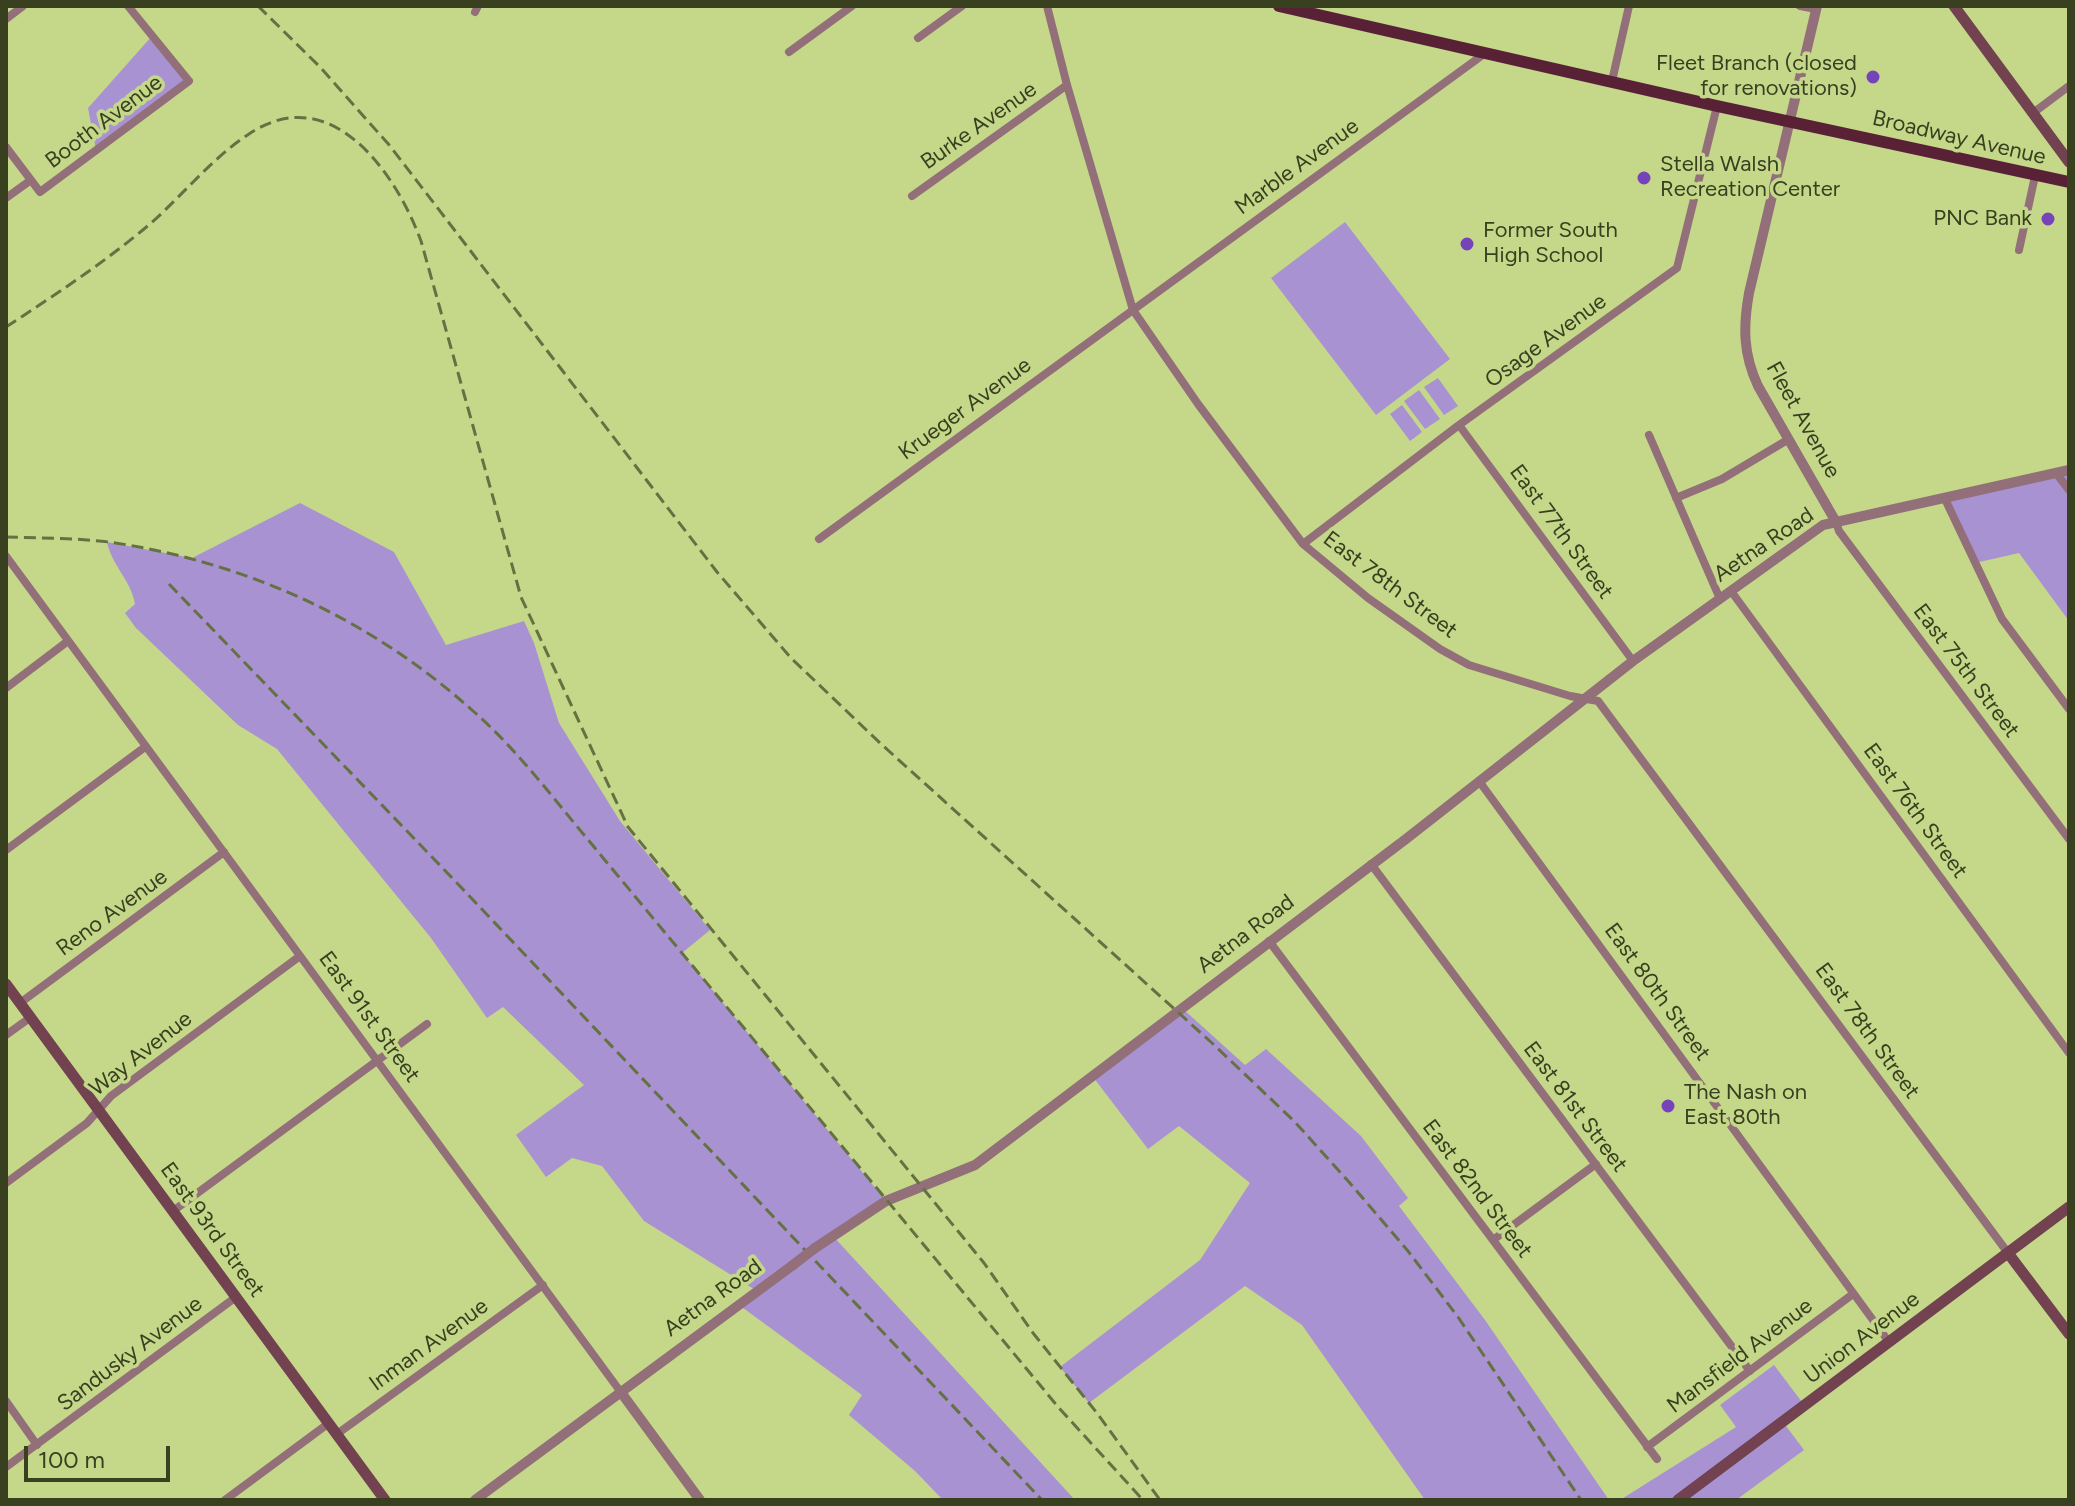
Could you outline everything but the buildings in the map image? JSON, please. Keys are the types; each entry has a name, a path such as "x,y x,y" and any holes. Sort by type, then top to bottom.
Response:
{"main road":[{"name":"Broadway Avenue","path":"1279,6 2069,182"},
{"path":"1954,6 2069,162"},
{"name":"East 93rd Street","path":"6,984 385,1500"},
{"name":"Union Avenue","path":"1678,1500 2069,1207"},
{"name":"East 78th Street","path":"2008,1253 2069,1334"}],"street":[{"path":"6,19 23,6"},
{"name":"Booth Avenue","path":"6,198 31,180 40,192 189,81 128,6"},
{"path":"789,52 852,6"},
{"path":"918,38 962,6"},
{"name":"East 78th Street","path":"1047,6 1133,310 1198,404 1303,544 1368,598 1440,649 1469,665 1570,696 1598,701 2008,1253"},
{"path":"1612,81 1629,6"},
{"path":"1800,6 1816,7"},
{"name":"Fleet Avenue","path":"1816,7 1744,326 1746,354 1753,375 1836,522"},
{"name":"Marble Avenue","path":"1133,310 1484,54"},
{"name":"Burke Avenue","path":"912,196 1067,85"},
{"path":"2033,113 2069,86"},
{"name":"Osage Avenue","path":"1303,544 1459,425 1677,268 1717,106"},
{"path":"6,147 31,180"},
{"path":"2019,250 2035,176"},
{"name":"Krueger Avenue","path":"819,539 1133,310"},
{"name":"East 77th Street","path":"1459,425 1633,661"},
{"path":"1649,435 1720,599"},
{"path":"1676,498 1722,479 1789,439"},
{"name":"Aetna Road","path":"475,1500 815,1248 886,1201 975,1165 1633,661 1823,525 2069,470"},
{"path":"2056,473 2069,490"},
{"path":"1945,499 2002,619 2069,709"},
{"name":"East 75th Street","path":"1836,522 1839,531 2069,839"},
{"name":"East 91st Street","path":"6,556 700,1500"},
{"name":"East 76th Street","path":"1731,591 2069,1053"},
{"path":"6,688 68,641"},
{"path":"6,850 145,747"},
{"name":"East 80th Street","path":"1479,781 1889,1342"},
{"name":"Reno Avenue","path":"20,1003 224,852"},
{"name":"East 81st Street","path":"1371,864 1750,1371"},
{"name":"East 82nd Street","path":"1269,941 1657,1459"},
{"name":"Way Avenue","path":"6,1183 87,1123 111,1096 300,956"},
{"path":"6,1035 31,1017"},
{"path":"173,1211 427,1024"},
{"path":"1493,1240 1596,1164"},
{"name":"Inman Avenue","path":"337,1434 543,1285"},
{"name":"Mansfield Avenue","path":"1647,1447 1853,1294"},
{"name":"Sandusky Avenue","path":"6,1467 236,1297"},
{"path":"6,1401 37,1445"},
{"path":"225,1500 329,1423"}],"shaded area":[{"path":"152,36 189,81 96,150 88,108"},
{"path":"1345,222 1450,359 1376,415 1271,278"},
{"path":"1438,378 1458,406 1444,415 1424,387"},
{"path":"1419,390 1440,419 1425,429 1404,401"},
{"path":"1402,405 1422,432 1410,441 1390,414"},
{"path":"2069,470 2069,621 2019,553 1975,563 1945,499"},
{"path":"300,503 394,552 446,645 524,621 559,723 620,821 710,930 682,953 886,1201 833,1236 1075,1500 943,1500 915,1471 849,1415 862,1395 739,1305 757,1291 644,1221 602,1166 572,1158 546,1177 516,1135 584,1085 503,1007 487,1018 431,938 277,749 238,725 136,628 125,613 135,604 133,595 107,542 192,558"},
{"path":"1182,1008 1245,1065 1266,1049 1361,1136 1408,1198 1399,1206 1485,1320 1609,1500 1425,1500 1302,1325 1245,1286 1089,1403 1060,1367 1200,1260 1250,1183 1179,1126 1148,1149 1093,1077"},
{"path":"1774,1365 1805,1406 1783,1422 1804,1450 1736,1500 1620,1500 1736,1427 1720,1405"}],"railway":[{"path":"258,6 321,68 390,146 717,572 791,658 880,743 1212,1043 1294,1121 1349,1182 1408,1251 1458,1317 1581,1500"},
{"path":"6,327 133,238 223,154 249,134 279,120 307,118 333,126 356,141 395,188 421,241 521,597 628,827 984,1263 1160,1500"},
{"path":"6,537 109,542 160,551 257,580 349,622 434,678 473,711 539,780 1059,1408 1143,1500"},
{"path":"169,584 1042,1500"}],"place":[{"name":"Fleet Branch (closed for renovations)","path":"1873,77"},
{"name":"Stella Walsh Recreation Center","path":"1644,178"},
{"name":"PNC Bank","path":"2048,219"},
{"name":"Former South High School","path":"1467,244"},
{"name":"The Nash on East 80th","path":"1668,1106"}]}
